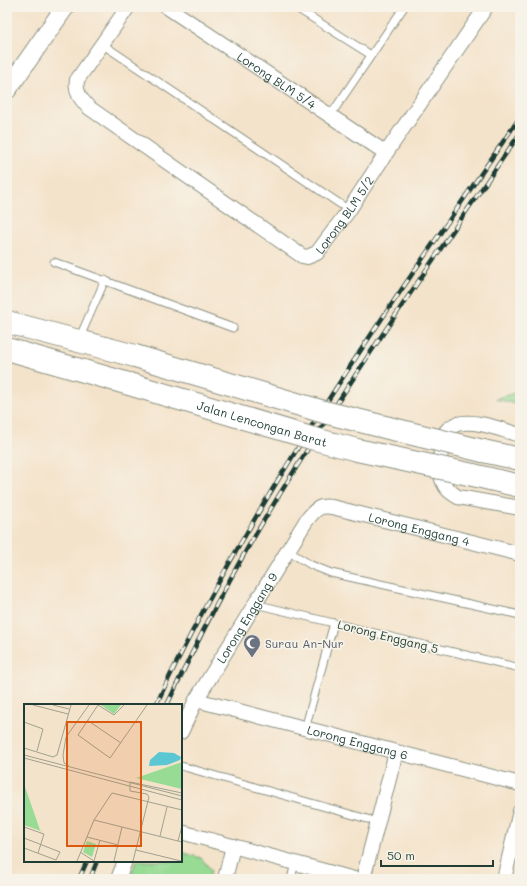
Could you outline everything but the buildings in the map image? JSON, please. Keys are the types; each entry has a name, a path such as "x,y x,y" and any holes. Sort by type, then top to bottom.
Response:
{"highway":[{"path":"7,311 37,330"},
{"path":"7,322 135,356 324,412 520,459"},
{"name":"Jalan Lencongan Barat","path":"7,349 311,438 357,450 520,486"}],"street":[{"path":"7,90 65,7"},
{"path":"102,44 128,7"},
{"name":"Lorong BLM 5/4","path":"167,7 386,153"},
{"name":"Lorong BLM 5/2","path":"102,44 77,80 77,93 80,99 88,107 302,256 306,257 317,253 349,210 386,153 486,7"},
{"path":"520,435 474,423 455,425 447,430 443,437 440,463 443,482 449,492 458,497 520,508"},
{"name":"Lorong Enggang 4","path":"319,508 325,506 332,507 520,554"},
{"name":"Lorong Enggang 9","path":"182,730 196,700 306,521 314,511 319,508"},
{"name":"Lorong Enggang 6","path":"196,700 520,784"},
{"path":"363,879 396,752"},
{"path":"504,879 515,854 520,811"},
{"path":"182,832 354,879"},
{"path":"225,879 233,846"},
{"path":"118,879 125,862"}],"lane":[{"path":"295,7 371,55"},
{"path":"330,116 404,7"},
{"path":"102,44 349,210"},
{"path":"54,262 233,328"},
{"path":"78,341 105,280"},
{"path":"288,551 311,565 331,573 520,615"},
{"name":"Lorong Enggang 5","path":"256,604 520,668"},
{"path":"305,729 334,623"},
{"path":"182,766 378,822"},
{"path":"291,879 295,863"}],"green space":[{"path":"520,391 520,405 496,399"},
{"path":"182,852 201,858 211,870 209,879 129,879 136,862 182,862"}],"railway":[{"path":"156,704 194,627 236,551 280,477 374,331 520,117"},
{"path":"167,704 231,578 285,485 350,383 520,133"},
{"path":"79,879 87,862"},
{"path":"90,879 97,862"}],"place":[{"name":"Surau An-Nur","path":"252,658"}]}
